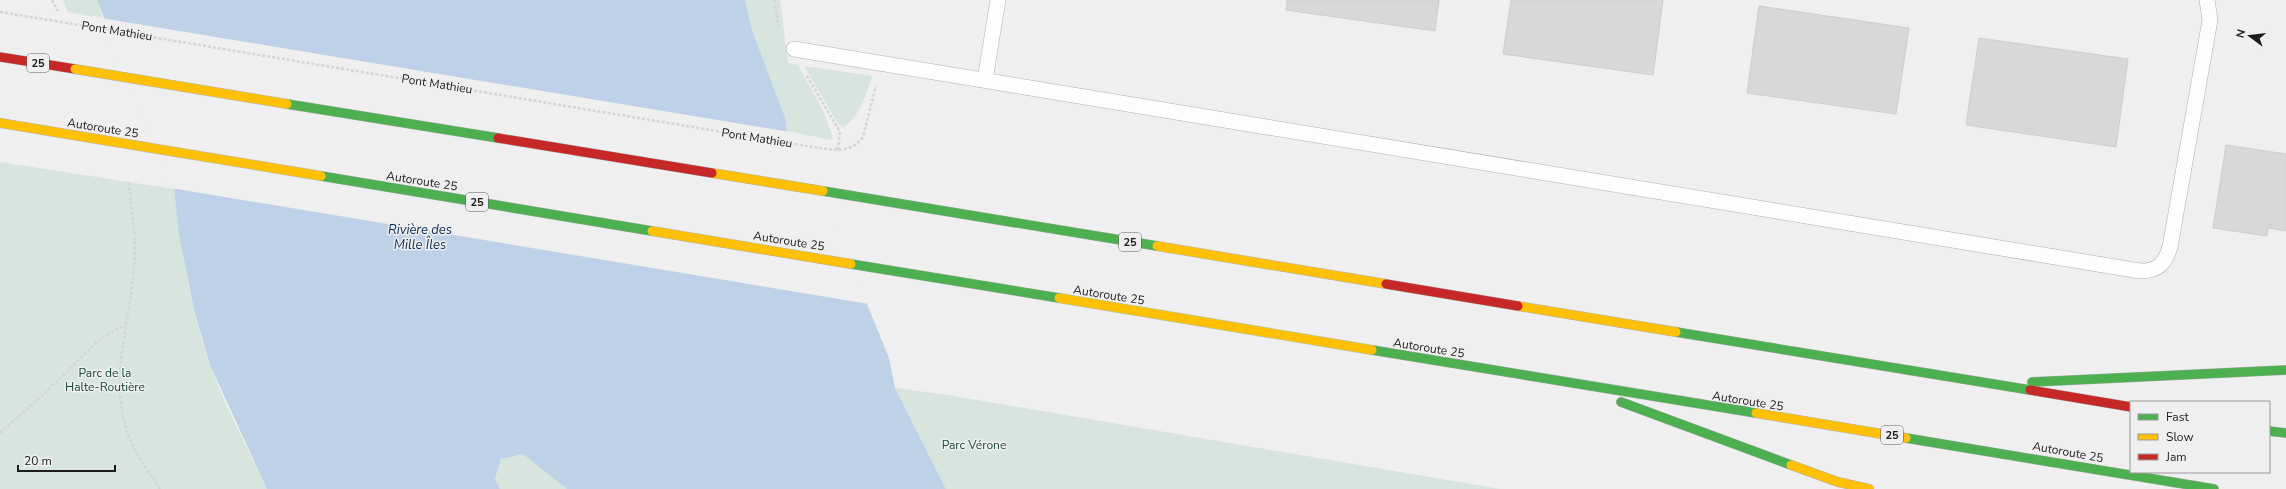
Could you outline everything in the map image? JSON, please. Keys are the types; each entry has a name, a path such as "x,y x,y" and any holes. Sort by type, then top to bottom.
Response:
{"highway":[{"name":"25","path":"0,57 823,191 2130,408"},
{"name":"Autoroute 25","path":"0,123 1571,384 1942,443 2214,489"},
{"path":"1989,384 2286,370"},
{"path":"1571,384 1838,482 1869,489"},
{"path":"2270,430 2286,433"}],"lane":[{"path":"984,80 998,0"},
{"path":"794,49 1711,201 2140,271 2152,271 2160,267 2166,259 2170,247 2210,20 2206,0"}],"path":[{"path":"52,0 58,11"},
{"name":"Pont Mathieu","path":"0,12 838,150"},
{"path":"804,71 840,132 838,150 850,149 863,136 876,85"},
{"path":"128,182 135,246 134,267 119,373 122,411 131,441 160,489"},
{"path":"0,433 45,393 101,338 125,325"}],"green space":[{"path":"63,0 97,0 103,18 68,12"},
{"path":"745,0 780,0 788,63 798,65 824,112 833,138 831,140 787,131 786,120 752,30"},
{"path":"804,66 872,76 862,105 854,118 843,128 837,122"},
{"name":"Parc de la Halte-Routière","path":"0,162 174,189 187,278 203,344 223,396 267,489 0,489"},
{"name":"Parc Vérone","path":"895,388 942,394 1500,489 946,489"},
{"path":"523,454 567,489 500,489 495,479 501,459"}],"water":[{"name":"Rivière des Mille Îles","path":"97,0 745,0 752,30 786,120 787,131 867,304 889,358 895,388 946,489 567,489 523,454 501,459 495,479 500,489 267,489 210,365 194,310 179,235 174,189"}],"pier":[{"path":"101,18 790,132 825,190 869,304 171,188"}],"building":[{"path":"1287,0 1439,0 1435,31 1286,10"},
{"path":"1511,0 1663,0 1653,75 1503,54"},
{"path":"1759,6 1909,28 1896,114 1747,93"},
{"path":"1979,38 2128,59 2116,147 1966,125"},
{"path":"2226,145 2286,154 2286,231 2268,228 2267,236 2213,228"}],"traffic: fast":[{"path":"287,104 498,138"},
{"path":"321,176 652,231"},
{"path":"823,191 1157,246"},
{"path":"851,264 1059,298"},
{"path":"1676,332 2030,390"},
{"path":"1372,350 1756,413"},
{"path":"2032,382 2286,370"},
{"path":"1621,402 1791,465"},
{"path":"2270,431 2286,433"},
{"path":"1906,438 2214,489"}],"traffic: slow":[{"path":"75,69 287,104"},
{"path":"0,123 103,140"},
{"path":"103,140 321,176"},
{"path":"712,173 823,191"},
{"path":"652,231 851,264"},
{"path":"1157,246 1386,284"},
{"path":"1059,298 1372,350"},
{"path":"1518,306 1676,332"},
{"path":"1756,413 1906,438"},
{"path":"1791,465 1838,482 1869,489"}],"traffic: jam":[{"path":"0,57 75,69"},
{"path":"498,138 712,173"},
{"path":"1386,284 1518,306"},
{"path":"2030,390 2130,407"}]}
